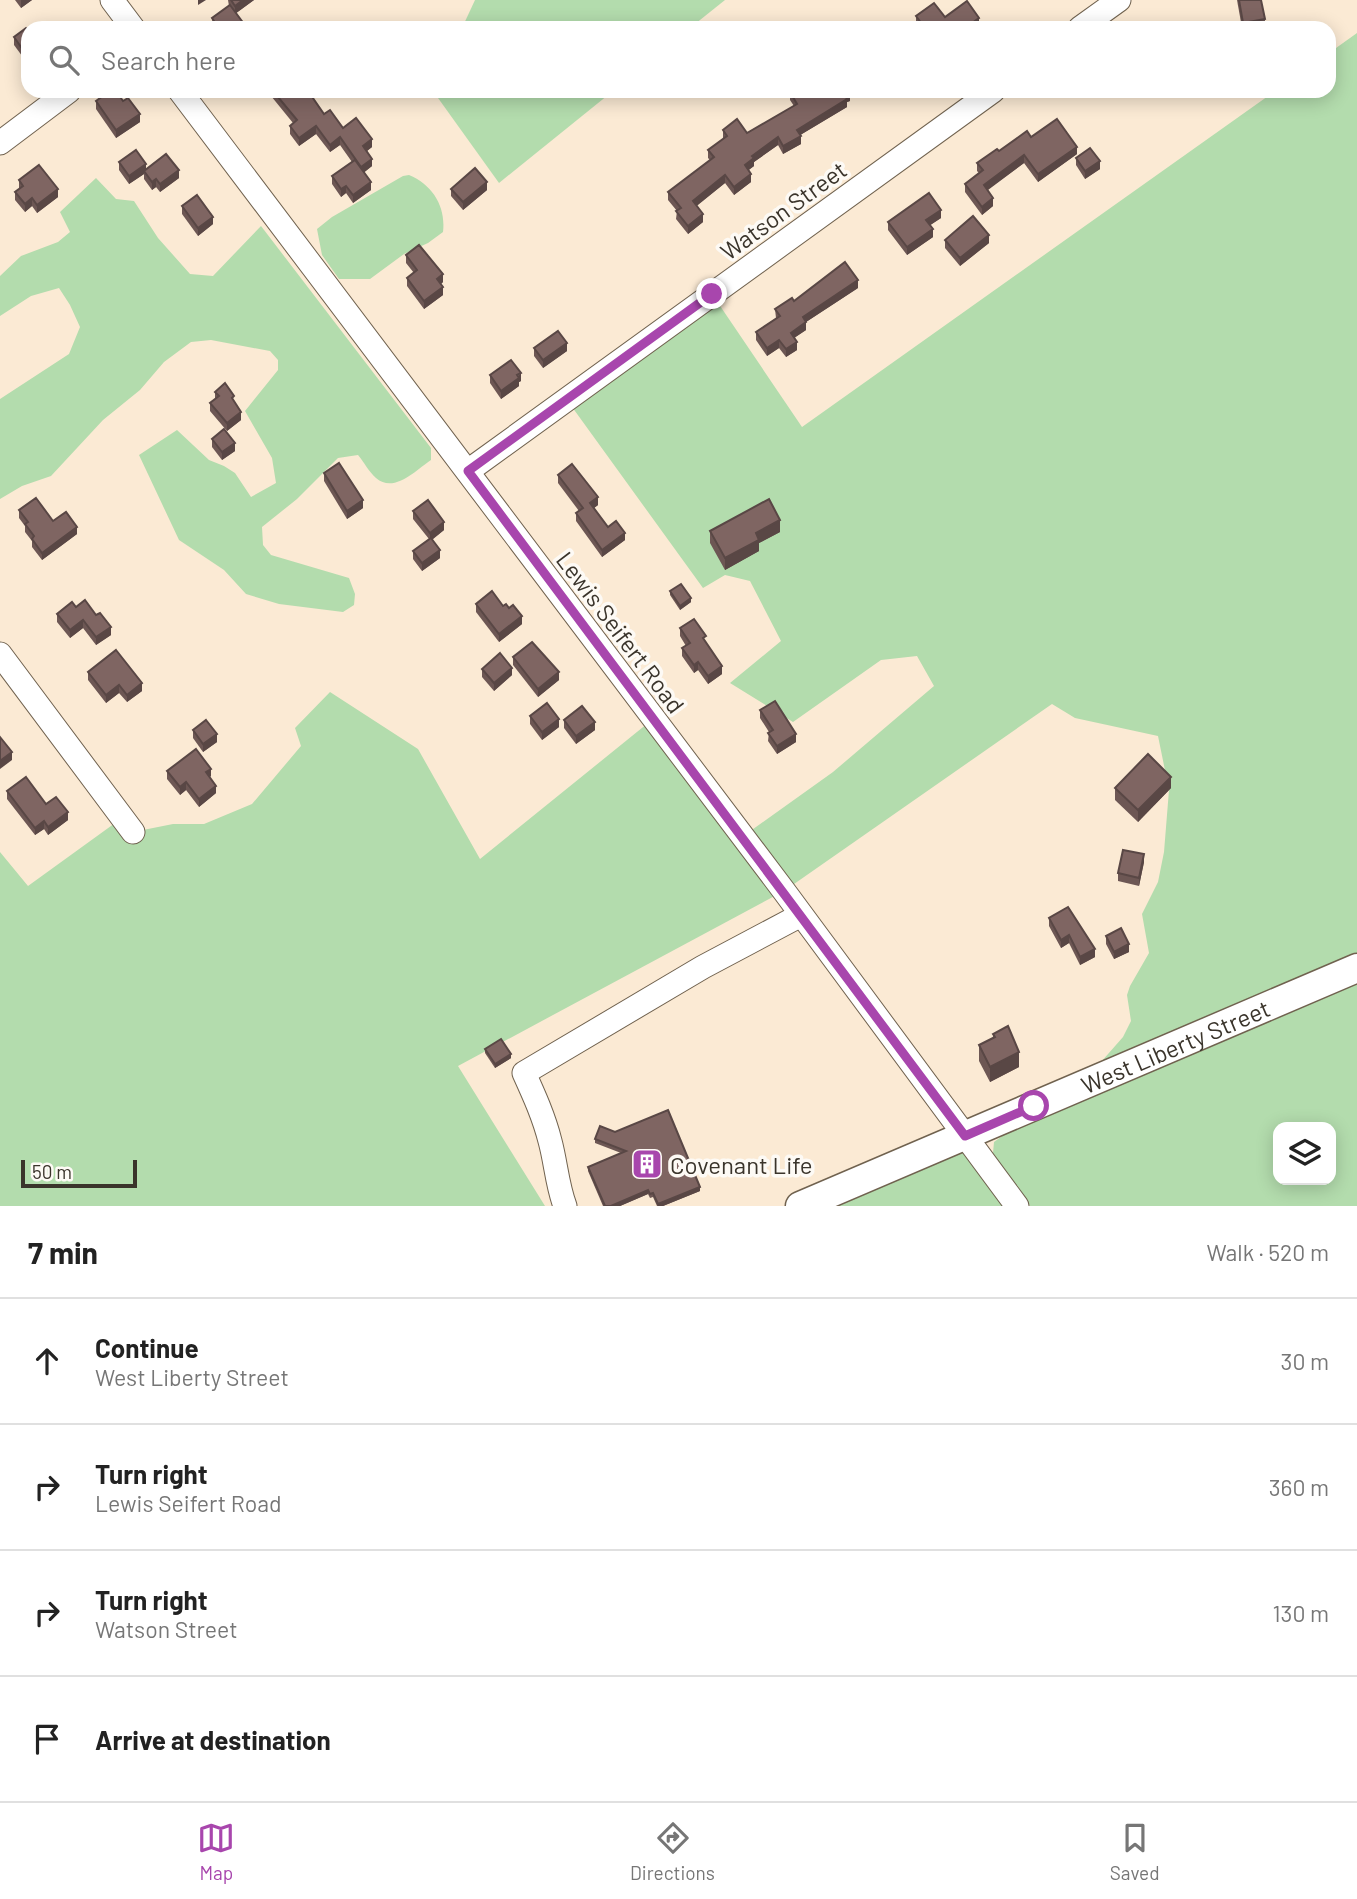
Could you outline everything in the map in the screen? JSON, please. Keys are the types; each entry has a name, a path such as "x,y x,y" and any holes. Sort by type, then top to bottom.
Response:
{"main road":[{"name":"West Liberty Street","path":"800,1206 1357,968"}],"street":[{"path":"112,0 128,21"},
{"path":"1090,21 1119,0"},
{"path":"0,143 60,98"},
{"name":"Lewis Seifert Road","path":"185,98 468,471 1017,1206"},
{"name":"Watson Street","path":"468,471 983,98"},
{"path":"0,654 133,832"},
{"path":"565,1206 558,1188 558,1170 545,1122 524,1073 703,967 801,915"}],"green space":[{"path":"475,0 725,0 699,21 465,21"},
{"path":"1357,33 1357,957 1104,1066 1101,1062 1123,1037 1131,1021 1127,995 1149,953 1142,914 1158,882 1164,852 1169,790 1158,736 1075,718 1052,704 784,891 458,1066 545,1206 0,1206 0,852 28,886 122,818 133,832 173,824 204,824 252,804 301,746 295,728 330,692 418,749 480,859 653,719 742,837 833,772 934,686 917,656 881,660 793,722 730,683 781,641 750,581 725,575 703,588 567,400 712,294 802,427 1265,98 1336,98 1336,48"},
{"path":"438,98 604,98 499,183"},
{"path":"409,175 425,185 436,198 442,214 443,232 428,243 404,254 370,279 339,279 322,255 317,229 332,217"},
{"path":"96,178 116,199 134,201 158,238 190,274 213,276 261,226 431,448 431,460 405,479 390,483 376,478 358,455 338,458 297,499 262,527 263,545 271,555 349,578 355,594 354,605 343,612 279,604 246,594 224,570 179,540 139,455 177,430 209,460 235,473 251,497 276,483 272,458 245,411 278,370 278,360 270,351 211,340 191,342 164,362 140,390 103,420 51,476 22,486 0,499 0,399 69,354 80,327 59,288 31,296 0,316 0,276 21,256 58,242 70,232 60,212"},
{"path":"1357,981 1357,1206 1030,1206 996,1159 993,1153 994,1142 1005,1134"},
{"path":"965,1136 1017,1206 800,1206"}],"building":[{"path":"231,0 243,0 235,6"},
{"path":"1239,0 1261,0 1265,19 1243,21"},
{"path":"967,1 979,18 975,21 920,21 916,16 934,3 945,17"},
{"path":"230,5 242,21 214,21 212,18"},
{"path":"21,32 21,47 14,37"},
{"path":"100,98 121,98 123,101 128,98 140,114 116,130 96,101"},
{"path":"279,98 313,98 324,114 330,110 343,128 356,118 372,139 363,146 372,159 361,167 340,137 330,145 316,126 299,138 290,126 297,120"},
{"path":"794,98 847,99 797,130 801,136 783,146 778,137 752,156 754,158 745,165 751,174 734,187 725,175 693,201 703,214 688,226 676,211 681,208 668,192 714,157 708,150 727,136 723,130 737,119 747,133 797,104"},
{"path":"1057,119 1077,147 1038,174 1024,155 984,185 993,198 982,207 965,184 983,170 977,163 1027,131 1031,137"},
{"path":"1090,148 1100,161 1085,171 1076,158"},
{"path":"136,150 146,164 129,176 119,162"},
{"path":"166,154 179,170 160,184 156,179 152,182 144,171"},
{"path":"355,160 371,182 353,195 346,186 341,189 332,176"},
{"path":"39,165 58,189 37,205 32,198 25,204 15,192 23,186 19,180"},
{"path":"475,168 487,182 463,202 451,189"},
{"path":"929,193 941,210 926,220 933,229 907,247 888,222"},
{"path":"197,195 213,217 198,228 182,206"},
{"path":"973,216 989,235 960,258 945,240"},
{"path":"419,245 443,274 437,279 443,287 424,301 407,278 417,270 406,255"},
{"path":"845,262 858,280 803,317 806,322 791,333 797,342 786,349 779,340 767,348 756,332 780,316 775,309 792,298 794,301"},
{"path":"558,331 567,343 543,360 534,348"},
{"path":"511,360 521,373 517,375 519,378 501,391 490,375"},
{"path":"225,383 241,412 227,423 210,403 219,396 215,392"},
{"path":"224,429 235,443 222,452 212,439"},
{"path":"339,463 363,500 347,511 324,473"},
{"path":"572,464 598,497 590,503 608,527 616,521 625,533 602,550 576,513 583,508 558,475"},
{"path":"36,498 53,521 66,512 77,527 42,553 25,524 28,522 19,510"},
{"path":"769,499 780,520 756,533 759,540 725,558 710,531"},
{"path":"428,500 444,522 430,533 413,511"},
{"path":"431,538 440,550 422,563 413,551"},
{"path":"681,584 691,598 680,606 670,591"},
{"path":"492,591 503,606 506,604 509,608 513,605 522,616 499,634 476,604"},
{"path":"85,600 96,615 100,613 111,627 96,637 83,620 70,630 57,614 72,602 76,607"},
{"path":"694,619 722,666 708,676 698,662 694,665 682,648 690,643 680,628"},
{"path":"532,642 559,672 538,689 513,657"},
{"path":"116,650 142,683 127,695 119,685 106,695 88,672"},
{"path":"500,653 512,668 494,683 482,669"},
{"path":"775,701 796,734 777,746 768,733 773,730 760,710"},
{"path":"547,703 559,719 542,732 530,716"},
{"path":"582,706 595,722 576,736 564,720"},
{"path":"206,720 217,734 203,744 193,730"},
{"path":"0,737 12,752 0,761"},
{"path":"196,749 211,769 206,772 216,786 199,799 186,782 180,787 167,771"},
{"path":"1148,754 1171,777 1138,810 1115,788"},
{"path":"26,777 46,804 56,797 68,812 48,827 44,821 35,828 7,791"},
{"path":"1123,850 1144,854 1139,878 1118,873"},
{"path":"1068,907 1095,949 1080,957 1069,935 1061,940 1049,918"},
{"path":"1121,928 1129,944 1114,952 1106,936"},
{"path":"1008,1026 1019,1052 990,1067 979,1045"},
{"path":"501,1039 511,1054 495,1064 485,1049"},
{"name":"Covenant Life","path":"668,1110 700,1187 658,1204 653,1193 650,1194 648,1190 605,1206 588,1167 626,1151 595,1139 600,1126 615,1132"}],"place":[{"name":"Covenant Life","path":"647,1164"}],"route":[{"path":"712,294 468,471 965,1136 1034,1106"}]}
